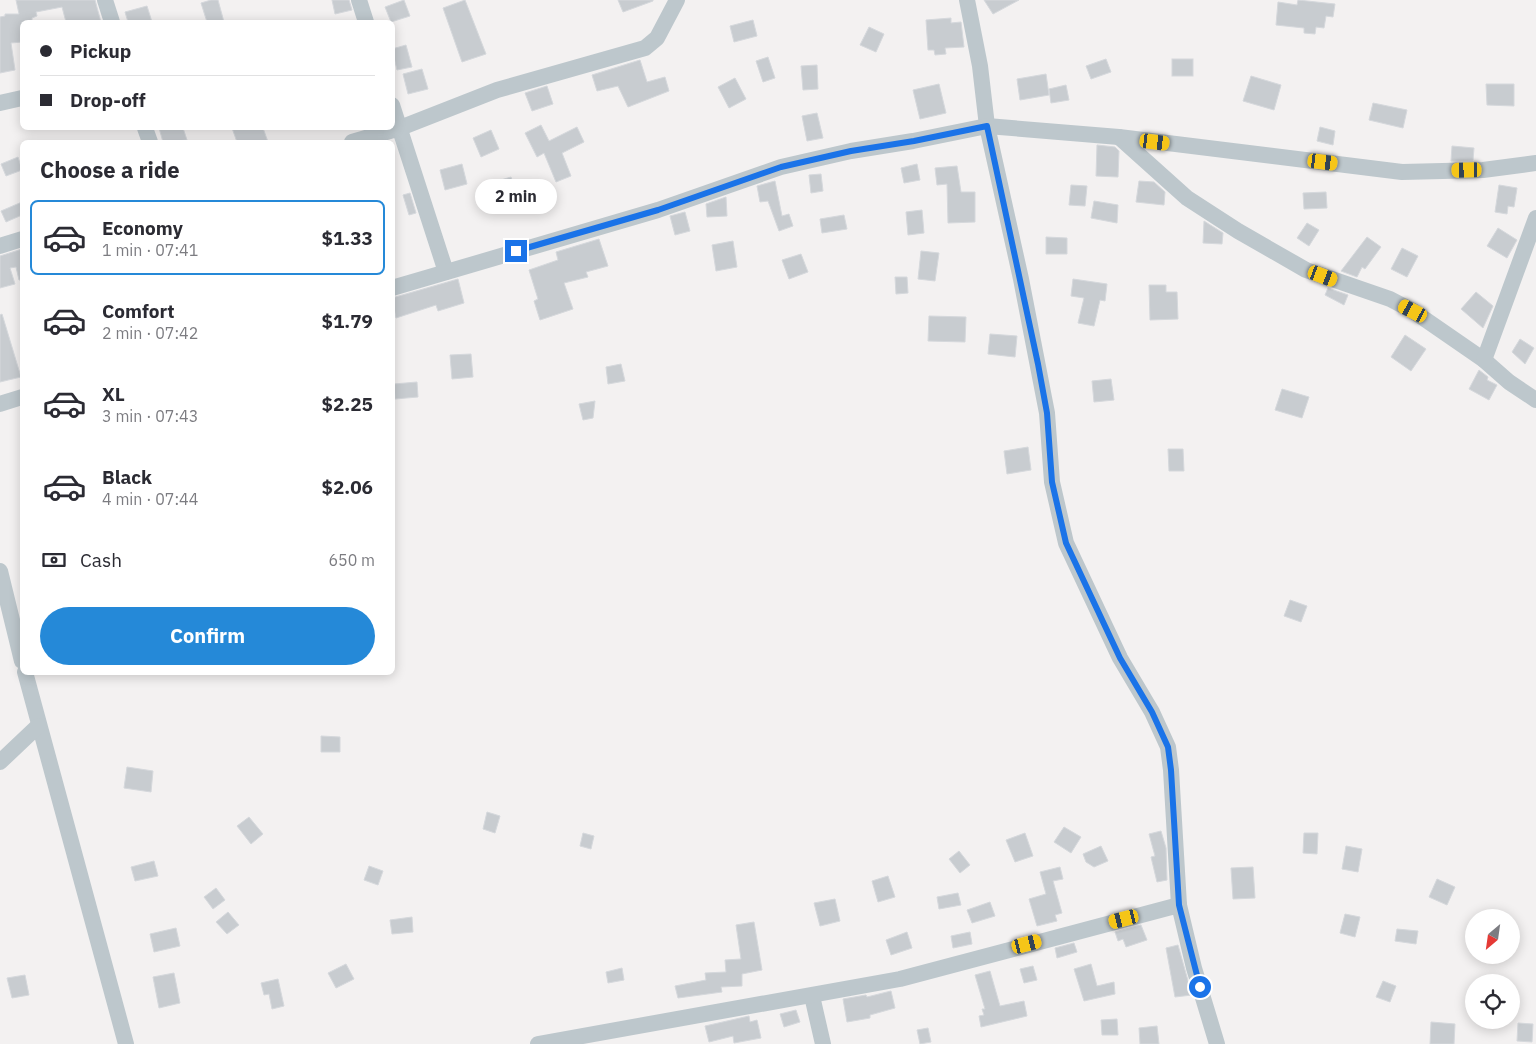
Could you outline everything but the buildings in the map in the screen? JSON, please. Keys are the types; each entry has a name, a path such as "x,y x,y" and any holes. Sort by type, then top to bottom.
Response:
{"street":[{"path":"105,0 111,20"},
{"path":"359,0 365,20"},
{"path":"395,129 497,90 645,48 658,38 677,0"},
{"path":"967,0 980,66 987,126 1047,413 1052,482 1066,543 1120,658 1152,712 1168,747 1179,905 1194,968 1217,1044"},
{"path":"0,103 20,98"},
{"path":"395,114 446,272"},
{"path":"395,287 658,210 781,167 851,151 914,141 987,126 1118,137 1402,172 1483,170 1536,164"},
{"path":"359,140 393,130"},
{"path":"1118,137 1187,198 1238,231 1306,270 1398,303 1484,360 1509,382 1536,400"},
{"path":"1484,360 1536,218"},
{"path":"0,246 20,240"},
{"path":"0,404 20,398"},
{"path":"0,571 20,653"},
{"path":"26,675 38,726 126,1044"},
{"path":"0,762 38,726"},
{"path":"538,1044 900,979 1179,905"},
{"path":"812,996 823,1044"}],"route":[{"path":"516,251 658,210 781,167 851,151 914,141 987,126 1038,364 1047,413 1052,482 1066,543 1120,658 1152,712 1168,747 1179,905 1200,987"}]}
